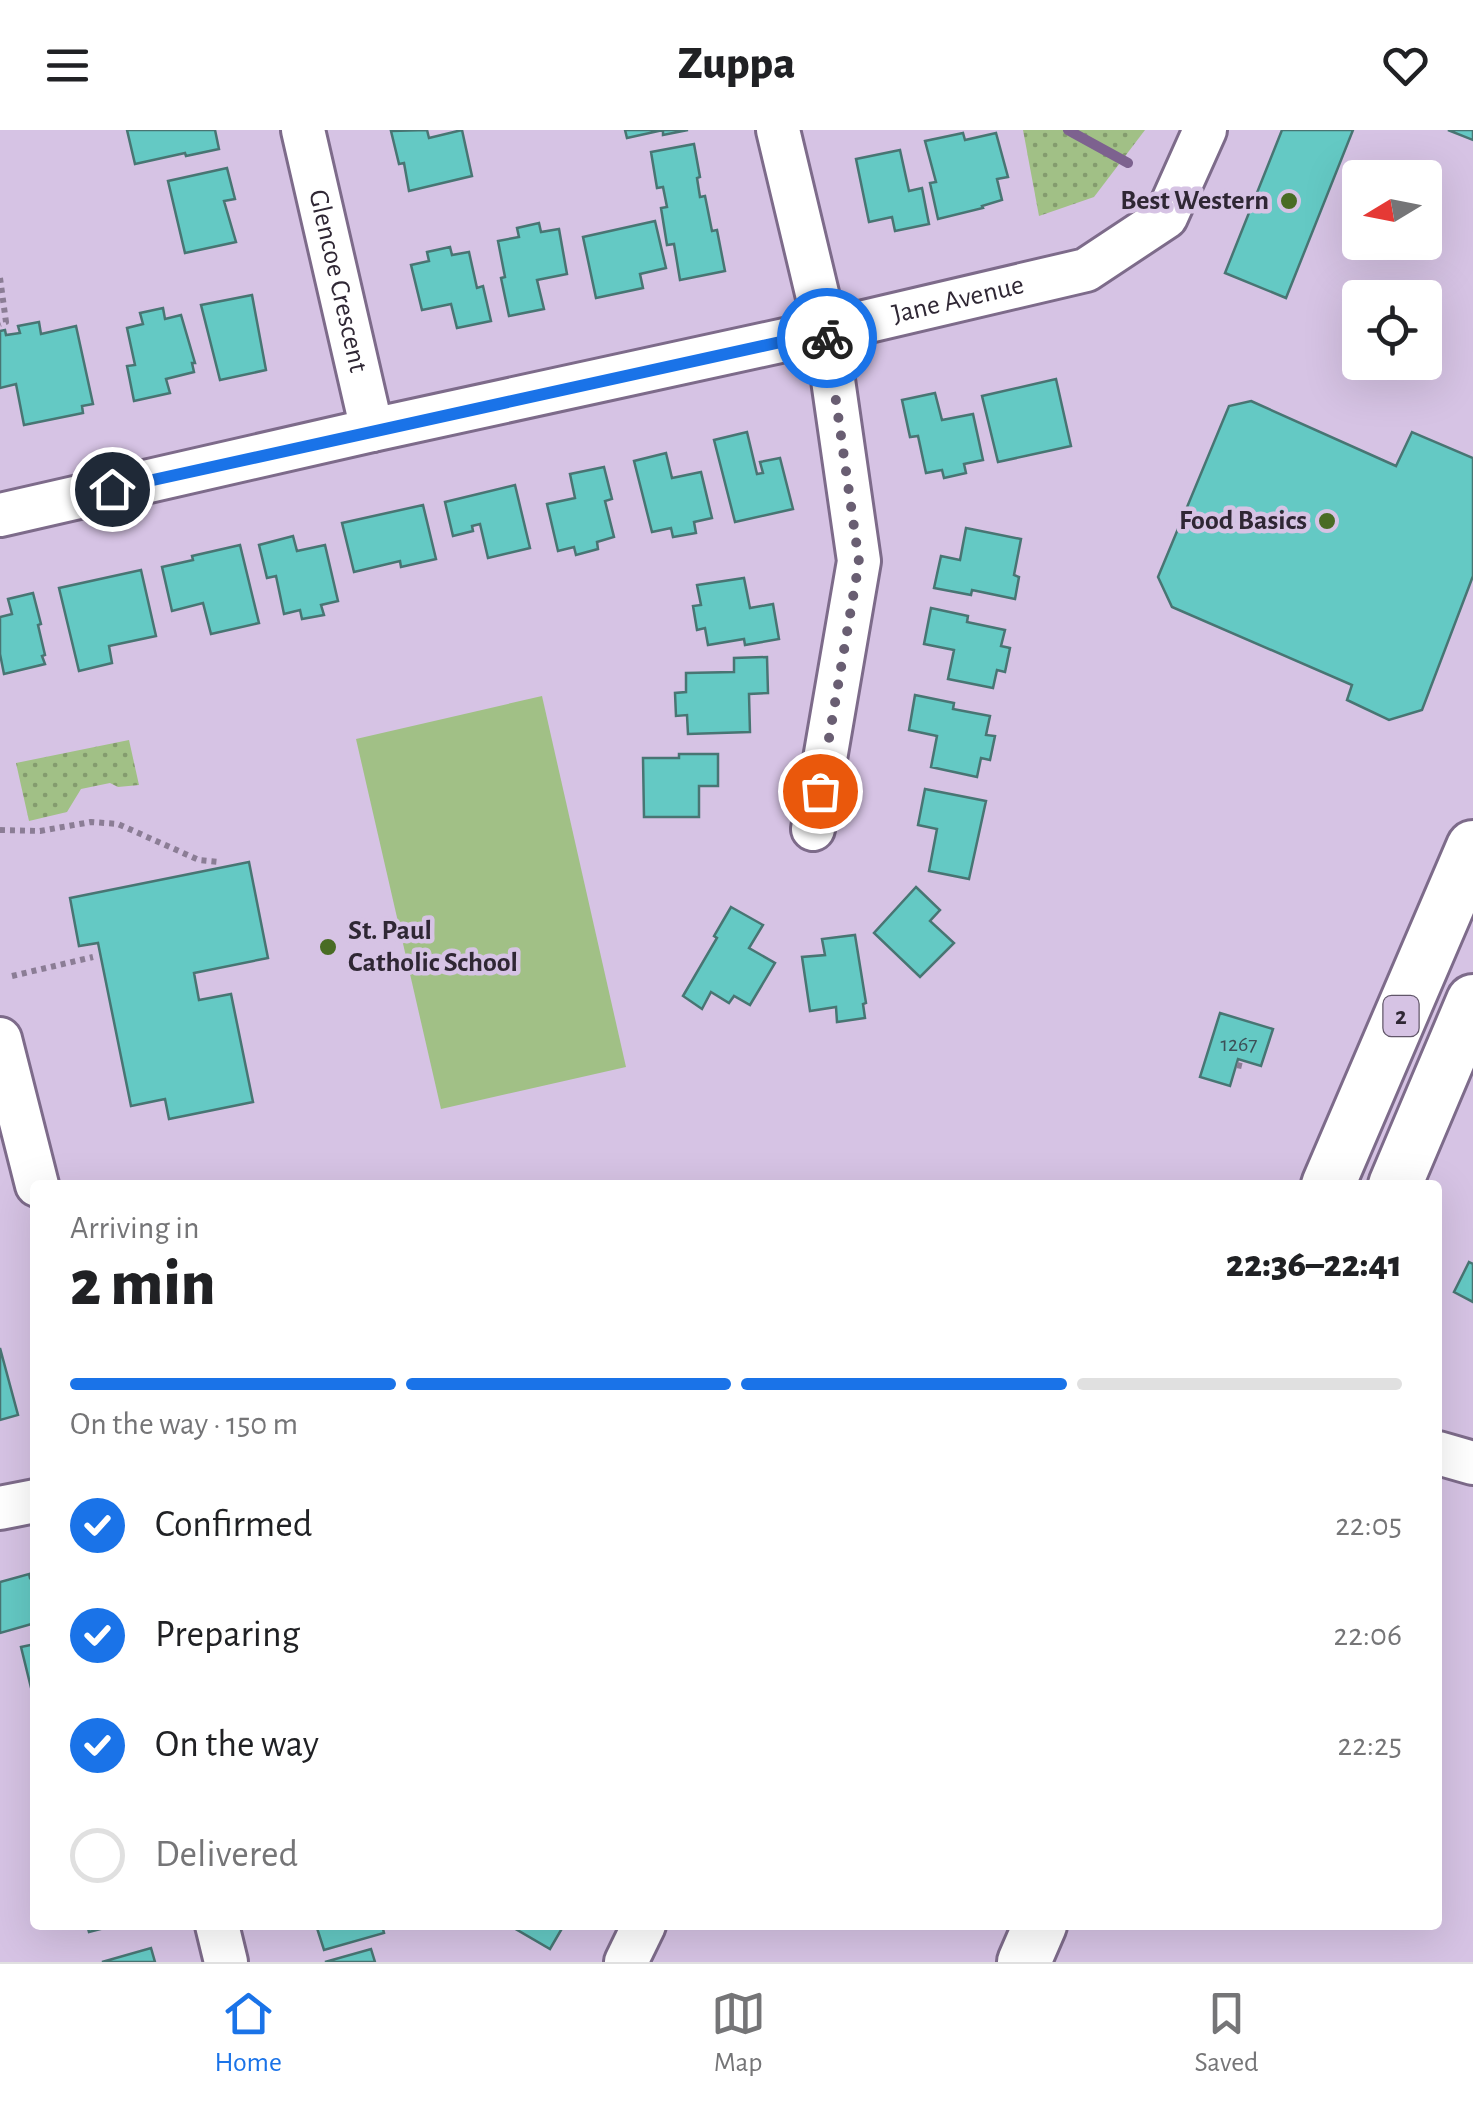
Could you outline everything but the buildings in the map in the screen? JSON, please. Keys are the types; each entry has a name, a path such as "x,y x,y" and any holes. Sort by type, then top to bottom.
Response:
{"main road":[{"name":"2","path":"1330,1180 1473,847"},
{"name":"2","path":"1397,1180 1469,1011"},
{"path":"1024,1962 1038,1930"}],"street":[{"name":"Glencoe Crescent","path":"303,130 372,430"},
{"path":"778,130 826,332 859,562 814,829"},
{"name":"Jane Avenue","path":"0,515 826,332 1086,270 1166,217 1204,130"},
{"path":"1406,1004 1469,1011"},
{"path":"0,1039 35,1180"},
{"path":"1442,1455 1473,1463"},
{"path":"0,1508 30,1502"},
{"path":"218,1930 226,1962"},
{"path":"626,1962 642,1930"}],"path":[{"path":"0,278 6,322 0,324"},
{"path":"0,830 40,831 91,822 118,824 199,860 220,862"},
{"path":"12,976 93,957"}],"green space":[{"path":"1023,130 1145,130 1094,197 1039,216"},
{"path":"542,696 626,1067 441,1109 356,739"},
{"path":"129,740 139,785 118,787 110,783 81,789 67,812 29,821 16,763"}],"waterway":[{"path":"1068,130 1128,163"}],"way so far":[{"path":"820,791 859,562 827,338"}],"place":[{"name":"Best Western","path":"1289,201"},
{"name":"Food Basics","path":"1327,521"},
{"name":"St. Paul Catholic School","path":"328,947"}],"route":[{"path":"112,489 826,332 827,338"}]}
